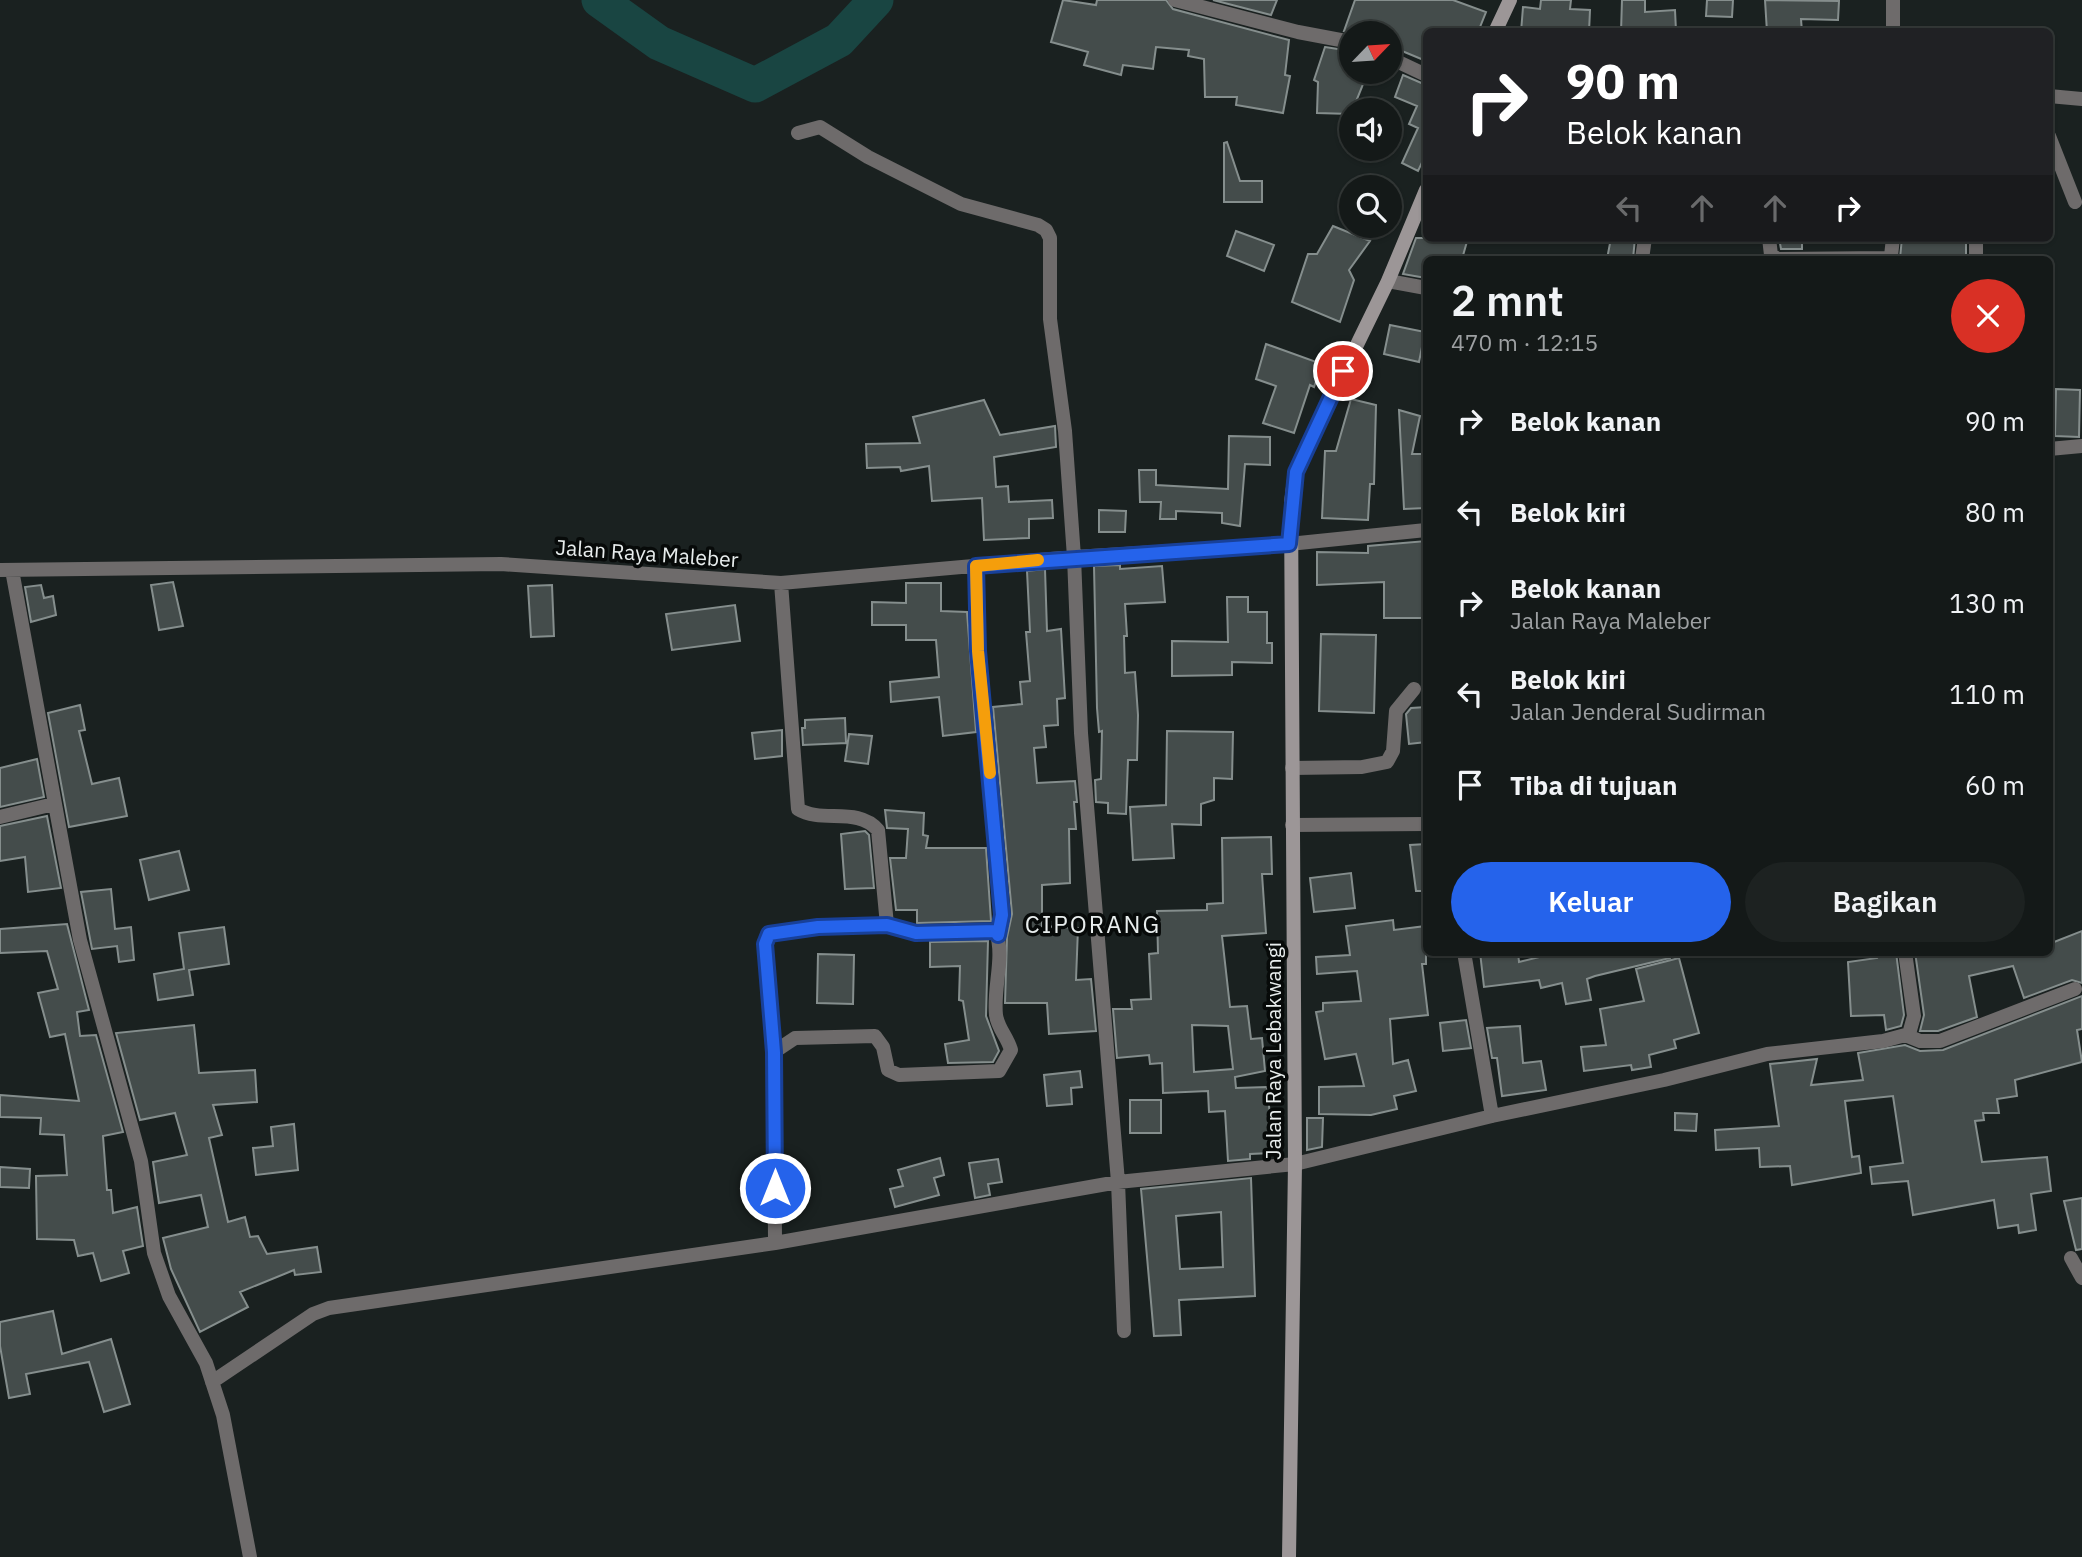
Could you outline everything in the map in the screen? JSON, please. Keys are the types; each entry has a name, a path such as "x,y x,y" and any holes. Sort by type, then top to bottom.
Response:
{"main road":[{"path":"1498,28 1510,0"},
{"name":"Jalan Raya Lebakwangi","path":"1289,1557 1295,1164 1289,544 1296,472 1388,281 1423,197"}],"street":[{"path":"1175,0 1298,32 1339,40"},
{"path":"1893,0 1893,28"},
{"path":"1402,64 1423,74"},
{"path":"2053,96 2082,99"},
{"path":"798,133 820,127 868,157 961,204 1046,230 1050,238 1050,319 1065,431 1082,733 1118,1182 1124,1331"},
{"path":"2053,146 2075,202"},
{"path":"1388,281 1423,287"},
{"path":"2053,449 2082,446"},
{"name":"Jalan Raya Maleber","path":"6,570 500,564 781,583 1074,556 1289,544 1423,530"},
{"path":"774,1052 795,1038 875,1036 883,1047 888,1070 900,1075 999,1071 1011,1050 1008,1039 1000,1030 996,1013 998,935 1002,915 978,651 976,566"},
{"path":"6,570 80,940 141,1161 153,1253 169,1296 206,1363 223,1415 250,1557"},
{"path":"781,583 797,809 810,814 861,818 870,821 878,830 887,925"},
{"path":"1292,768 1362,767 1387,762 1393,751 1396,711 1414,689"},
{"path":"0,817 54,804"},
{"path":"1292,825 1423,824"},
{"path":"775,1243 774,1052 765,944 769,934 818,927 887,925 916,933 996,931 998,935"},
{"path":"1465,956 1492,1116"},
{"path":"212,1382 313,1314 329,1308 775,1243 1118,1182 1295,1164 1767,1054 1883,1041 1909,1034 1914,1016 1906,956"},
{"path":"1905,1035 1920,1041 1940,1041 2075,989"},
{"path":"2071,1258 2082,1278"}],"building":[{"path":"1063,0 1096,5 1097,0 1166,0 1173,9 1289,40 1285,75 1290,76 1283,113 1236,105 1237,97 1205,97 1204,59 1188,56 1189,50 1156,47 1153,69 1123,65 1121,75 1084,65 1088,52 1051,42"},
{"path":"1213,0 1277,0 1271,15"},
{"path":"1355,0 1453,0 1486,12 1480,28 1423,28 1423,60 1402,51 1402,21 1348,21"},
{"path":"1541,0 1571,0 1570,9 1590,10 1589,28 1521,28 1523,7 1540,9"},
{"path":"1622,0 1645,0 1645,12 1675,10 1676,28 1621,28"},
{"path":"1707,0 1733,0 1732,17 1706,16"},
{"path":"1765,0 1839,1 1838,20 1801,19 1802,28 1767,28"},
{"path":"1325,47 1339,49 1339,84 1363,84 1357,98 1339,98 1339,114 1317,113 1318,82 1314,80"},
{"path":"1403,75 1423,84 1423,160 1418,171 1402,163 1418,128 1409,124 1417,106 1395,97 1402,84"},
{"path":"1227,142 1240,181 1262,181 1262,202 1224,202 1224,143"},
{"path":"1333,226 1339,228 1339,238 1363,238 1370,241 1349,270 1354,280 1340,322 1292,302 1308,254 1317,254"},
{"path":"1236,231 1274,245 1264,271 1227,256"},
{"path":"1416,238 1423,238 1423,242 1467,242 1463,256 1423,256 1423,277 1403,274"},
{"path":"1610,242 1635,242 1633,256 1608,256"},
{"path":"1780,242 1802,242 1802,249 1781,249"},
{"path":"1902,242 1966,242 1966,256 1900,256"},
{"path":"1390,325 1423,332 1419,362 1384,354"},
{"path":"1266,344 1322,364 1314,387 1310,385 1294,433 1263,423 1276,386 1256,379"},
{"path":"2056,389 2080,390 2079,437 2055,436"},
{"path":"1351,399 1376,405 1374,484 1370,484 1368,520 1322,518 1325,451 1336,451"},
{"path":"984,400 1000,435 1055,426 1056,447 994,457 996,487 1008,486 1009,502 1052,500 1053,518 1029,519 1029,538 984,540 982,498 932,501 929,466 901,471 900,467 867,468 866,444 920,443 913,417"},
{"path":"1399,410 1420,416 1412,454 1423,454 1423,508 1404,509"},
{"path":"1229,436 1270,437 1270,465 1245,464 1240,526 1222,523 1222,513 1176,511 1176,519 1160,519 1161,502 1140,502 1139,470 1156,470 1156,485 1228,489"},
{"path":"1099,510 1126,511 1125,532 1099,532"},
{"path":"1423,541 1423,618 1384,618 1384,582 1317,585 1317,552 1368,553 1368,546"},
{"path":"1120,565 1120,569 1162,566 1165,602 1125,604 1125,673 1135,672 1138,715 1137,760 1128,760 1126,814 1108,813 1108,803 1096,802 1095,780 1101,779 1102,731 1099,732 1097,708 1094,566"},
{"path":"1045,569 1047,631 1061,629 1065,698 1057,699 1058,725 1044,726 1046,747 1034,748 1037,783 1075,781 1077,802 1074,802 1076,829 1069,829 1070,883 1042,885 1042,926 1078,928 1076,980 1091,979 1096,1031 1049,1034 1047,1003 1005,1003 1007,937 1012,914 993,707 1022,704 1020,682 1030,681 1026,632 1030,632 1027,571"},
{"path":"173,582 183,626 159,630 151,585"},
{"path":"906,583 941,583 941,611 967,612 976,732 943,736 939,697 891,702 890,682 939,677 936,640 906,640 906,625 872,625 872,602 906,603"},
{"path":"41,585 44,598 53,596 56,615 31,622 25,587"},
{"path":"552,585 554,636 531,637 528,586"},
{"path":"1227,597 1248,597 1248,612 1267,612 1267,643 1272,643 1272,663 1232,662 1232,675 1172,676 1172,641 1228,642"},
{"path":"735,605 740,641 672,650 666,614"},
{"path":"1321,634 1376,635 1374,713 1319,711"},
{"path":"80,705 85,730 79,731 92,784 119,778 127,816 69,827 48,713"},
{"path":"1423,707 1423,742 1409,744 1406,714 1411,708"},
{"path":"845,718 846,743 803,745 802,728 805,728 805,720"},
{"path":"782,730 782,756 755,759 752,733"},
{"path":"1167,731 1233,732 1232,779 1214,778 1214,800 1201,804 1201,825 1172,824 1174,858 1133,860 1130,807 1166,805"},
{"path":"849,734 872,736 868,764 845,761"},
{"path":"37,759 44,797 0,807 0,768"},
{"path":"885,810 924,813 923,835 928,836 926,848 986,848 991,921 917,923 917,910 896,910 890,858 906,858 908,829 887,828"},
{"path":"47,816 61,888 28,892 25,857 0,861 0,826"},
{"path":"865,831 869,835 874,888 845,889 841,834"},
{"path":"1271,837 1272,874 1262,874 1266,933 1222,936 1230,1007 1247,1006 1251,1039 1262,1038 1265,1071 1235,1077 1236,1088 1267,1087 1274,1153 1250,1154 1250,1159 1228,1161 1225,1111 1209,1112 1208,1091 1163,1093 1162,1063 1150,1064 1149,1055 1117,1058 1113,1009 1132,1009 1131,1000 1151,999 1149,954 1158,953 1157,911 1207,910 1207,904 1223,903 1222,838","holes":["1192,1025 1228,1026 1233,1069 1194,1072"]},
{"path":"1423,844 1423,891 1416,891 1410,845"},
{"path":"179,851 189,890 149,900 140,860"},
{"path":"1351,873 1355,908 1314,912 1310,878"},
{"path":"111,889 115,929 131,927 134,960 119,962 117,946 92,949 81,892"},
{"path":"1393,920 1394,930 1423,926 1423,956 1426,956 1426,964 1422,964 1428,1015 1390,1019 1393,1064 1408,1060 1416,1091 1394,1096 1397,1109 1371,1115 1319,1114 1319,1087 1364,1086 1356,1054 1325,1059 1316,1012 1323,1011 1323,1003 1361,1001 1357,971 1317,974 1316,957 1350,955 1346,926"},
{"path":"67,924 89,1010 77,1012 80,1036 96,1035 123,1132 103,1136 107,1190 111,1190 113,1213 137,1207 143,1246 123,1251 129,1273 101,1281 93,1253 78,1256 74,1240 37,1239 36,1176 67,1175 64,1135 40,1134 41,1118 0,1117 0,1095 79,1101 65,1034 50,1037 38,993 58,989 47,951 0,953 0,929"},
{"path":"224,927 229,964 189,970 193,995 158,1000 154,974 184,969 179,933"},
{"path":"2082,931 2082,983 2072,980 2024,998 2013,966 1969,976 1977,1017 1938,1031 1920,1031 1924,1015 1916,956 2053,956 2053,942"},
{"path":"988,941 986,1016 999,1051 993,1062 948,1063 945,1044 969,1040 963,1001 959,1000 960,966 930,967 930,942"},
{"path":"818,954 854,955 853,1004 817,1003"},
{"path":"1480,956 1518,956 1519,962 1544,956 1670,958 1587,979 1591,1000 1566,1004 1562,983 1541,988 1539,980 1484,987"},
{"path":"1897,956 1904,1015 1901,1026 1886,1030 1884,1015 1851,1016 1848,962"},
{"path":"1679,958 1699,1033 1674,1040 1676,1048 1649,1055 1651,1067 1632,1070 1631,1065 1584,1071 1581,1047 1606,1045 1600,1009 1644,1001 1636,969"},
{"path":"2082,996 2082,1029 2077,1030 2082,1062 2015,1080 2017,1096 1997,1099 1999,1113 1983,1113 1984,1120 1975,1121 1982,1162 2047,1157 2051,1191 2031,1194 2036,1230 2019,1233 2018,1225 1998,1228 1994,1200 1913,1215 1908,1181 1872,1184 1870,1167 1903,1163 1893,1096 1845,1101 1852,1157 1859,1156 1861,1173 1792,1185 1790,1166 1760,1167 1759,1148 1716,1150 1715,1130 1779,1126 1770,1064 1817,1059 1811,1085 1863,1080 1858,1053 1905,1045 1920,1051 1943,1050"},
{"path":"1466,1020 1471,1048 1443,1051 1440,1023"},
{"path":"194,1025 199,1073 255,1070 257,1102 213,1105 222,1135 209,1138 228,1222 245,1217 250,1237 258,1236 267,1254 317,1247 321,1272 295,1275 294,1270 240,1292 248,1307 200,1332 171,1269 163,1238 208,1227 201,1195 159,1203 153,1162 187,1155 175,1113 140,1120 116,1033"},
{"path":"1520,1026 1523,1063 1541,1061 1546,1090 1502,1096 1497,1058 1492,1058 1487,1028"},
{"path":"1080,1071 1082,1087 1071,1088 1072,1104 1047,1106 1044,1075"},
{"path":"1130,1100 1161,1100 1161,1133 1130,1133"},
{"path":"1675,1113 1697,1114 1696,1131 1675,1130"},
{"path":"1307,1118 1323,1118 1322,1147 1307,1150"},
{"path":"294,1124 298,1170 256,1175 253,1148 273,1146 271,1127"},
{"path":"940,1158 944,1175 934,1178 939,1195 895,1207 890,1189 903,1186 898,1170"},
{"path":"998,1159 1002,1182 988,1184 990,1195 975,1198 969,1163"},
{"path":"0,1167 30,1169 29,1188 0,1187"},
{"path":"1251,1178 1255,1296 1179,1300 1181,1335 1154,1336 1141,1189","holes":["1221,1212 1223,1267 1180,1269 1176,1216"]},
{"path":"2082,1198 2082,1249 2076,1250 2064,1201"},
{"path":"53,1311 62,1354 111,1339 130,1404 104,1412 89,1362 26,1374 30,1394 9,1398 0,1346 0,1322"}],"waterway":[{"path":"599,0 659,43 755,85 839,40 876,0"}],"slow traffic":[{"path":"990,773 978,651 976,566 1038,560"}],"district":[{"name":"CIPORANG","path":"1093,924"}],"route":[{"path":"775,1188 774,1052 765,944 769,934 818,927 887,925 916,933 996,931 998,935 1002,915 978,651 976,566 1074,556 1289,544 1296,472 1343,371"}]}
